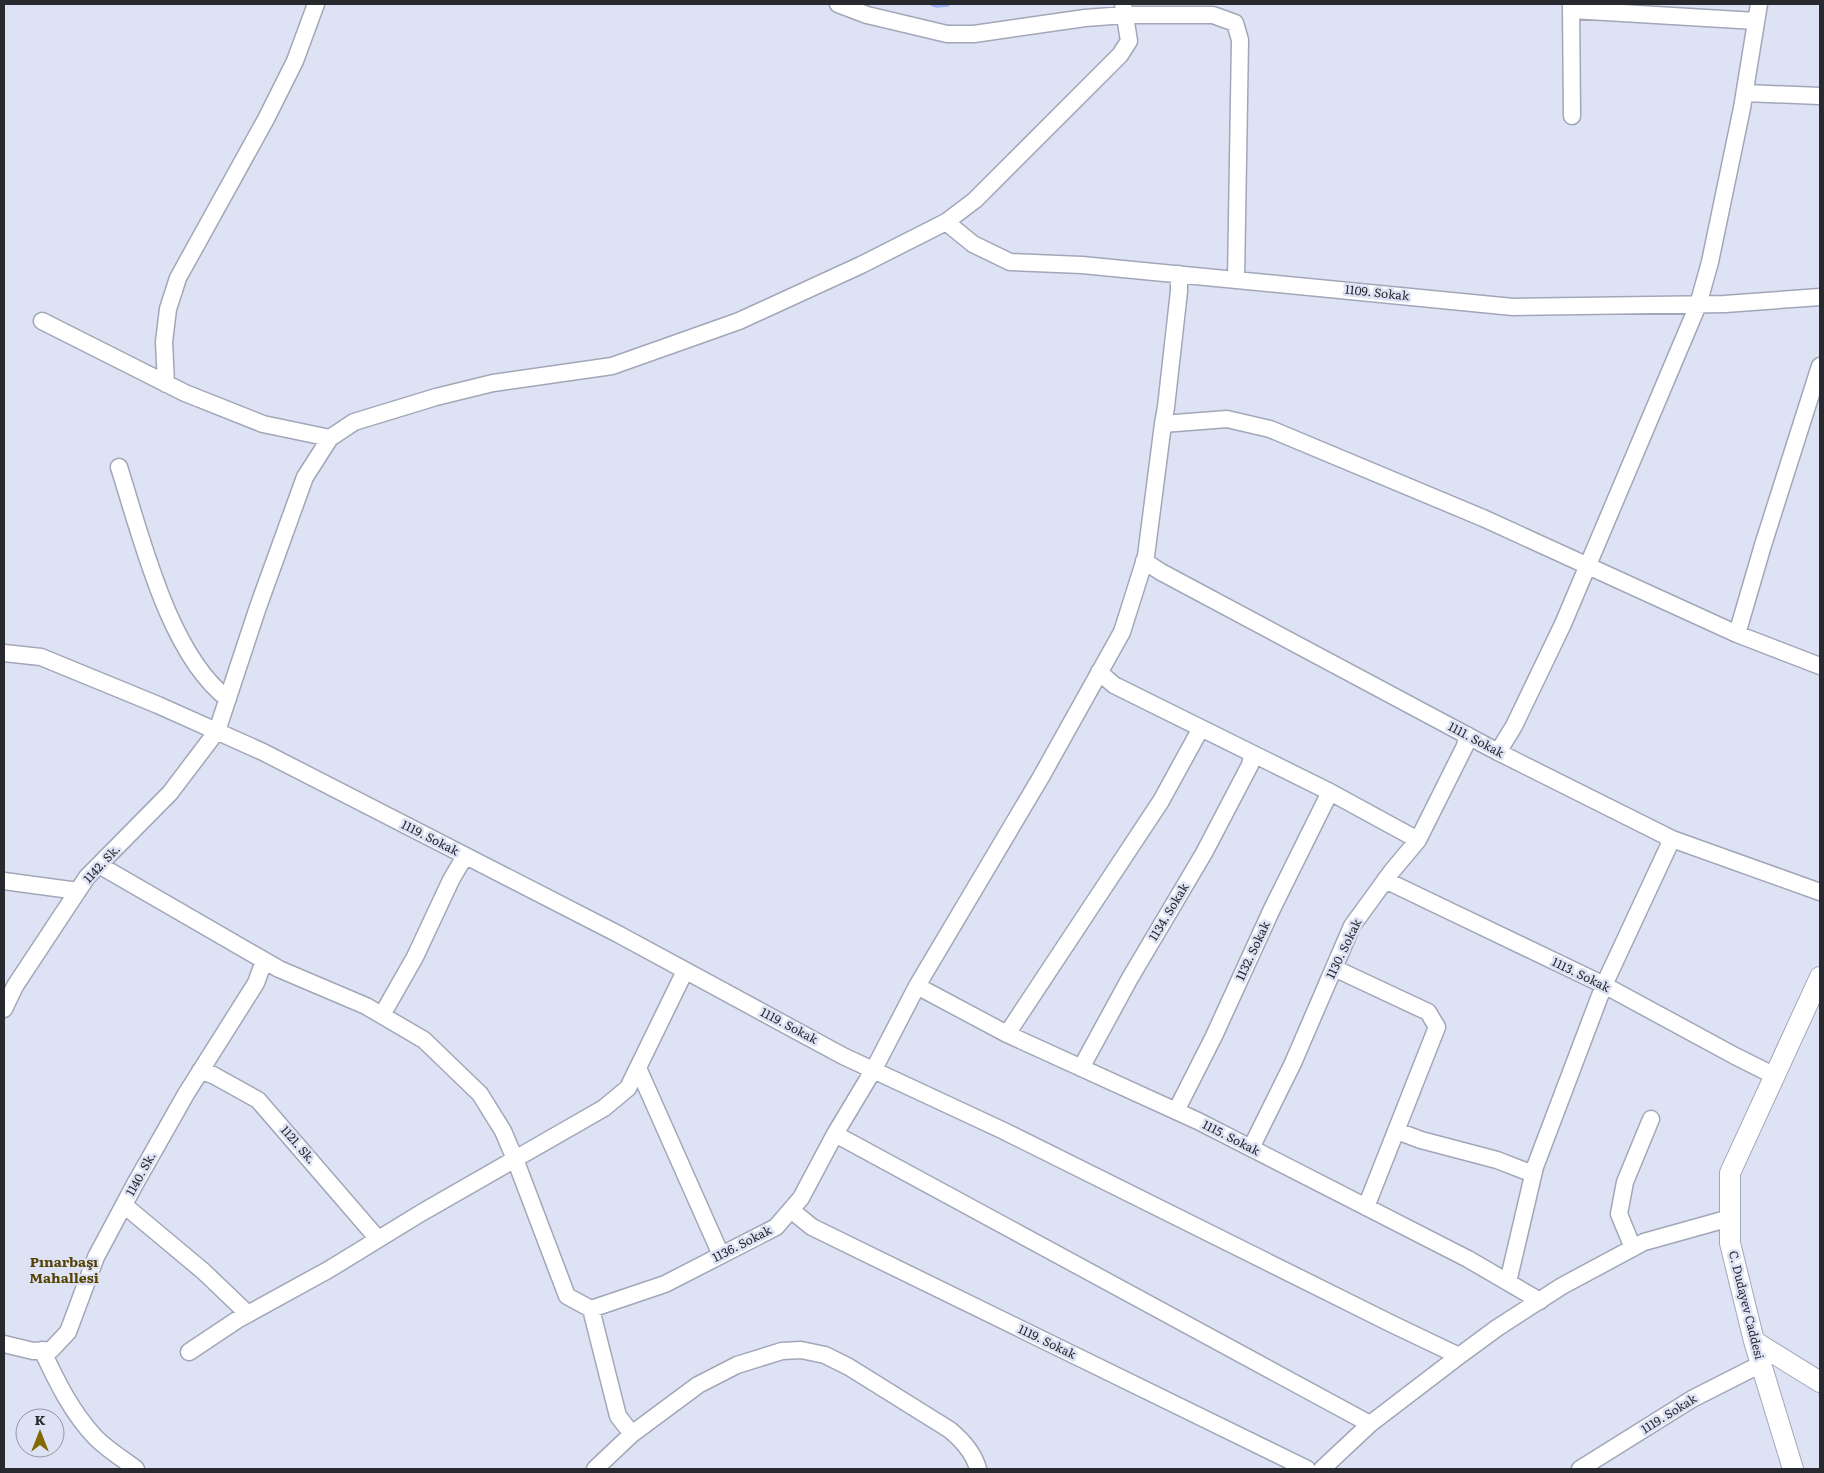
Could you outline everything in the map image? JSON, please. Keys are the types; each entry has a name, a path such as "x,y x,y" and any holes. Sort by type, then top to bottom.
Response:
{"street":[{"path":"166,384 165,334 168,309 178,278 279,94 295,60 316,4"},
{"path":"838,4 867,15 947,34 974,34 1085,18 1124,9 1213,15 1236,23 1240,40 1236,280"},
{"path":"1498,752 1514,726 1562,624 1698,305 1710,262 1745,93 1759,4"},
{"path":"1572,116 1572,7 1756,21"},
{"path":"218,731 258,607 305,477 330,438 354,422 436,396 493,383 612,366 739,321 861,265 946,222 975,200 1120,55 1129,41 1124,9"},
{"path":"1745,93 1820,96"},
{"name":"1109. Sokak","path":"946,222 973,244 1010,262 1082,265 1513,307 1698,305 1820,297"},
{"name":"1136. Sokak","path":"591,1309 665,1284 776,1227 802,1198 834,1134 874,1069 917,986 1041,777 1122,632 1144,561 1162,424 1166,407 1178,301 1179,274"},
{"path":"42,321 185,393 263,424 330,438"},
{"path":"1737,634 1820,366"},
{"path":"1162,424 1228,419 1270,429 1483,518 1737,634 1820,666"},
{"path":"119,467 168,616 195,663 215,689 228,699"},
{"name":"1111. Sokak","path":"1144,561 1161,572 1498,752 1672,839 1820,892"},
{"name":"1119. Sokak","path":"4,653 41,657 218,731 263,752 685,971 843,1056 1004,1131 1459,1356"},
{"path":"1099,672 1114,686 1330,792 1418,840"},
{"path":"1007,1034 1161,802 1201,728"},
{"name":"1142. Sk.","path":"4,1009 15,986 87,877 170,793 218,731"},
{"name":"1130. Sokak","path":"1251,1148 1293,1063 1352,926 1385,880 1418,840 1465,746 1467,735"},
{"name":"1134. Sokak","path":"1081,1068 1130,978 1204,853 1250,765 1252,754"},
{"name":"1132. Sokak","path":"1176,1111 1214,1036 1272,909 1330,792"},
{"path":"1508,1282 1533,1174 1604,985 1672,839"},
{"path":"382,1015 415,957 451,880 465,856"},
{"path":"99,865 264,961 366,1006 424,1040 480,1094 503,1131 568,1296 591,1309 618,1416 632,1434"},
{"name":"1113. Sokak","path":"1385,880 1604,985 1775,1076"},
{"path":"4,881 78,891"},
{"name":"1140. Sk.","path":"42,1350 52,1350 68,1332 96,1257 200,1072 256,983 264,961"},
{"path":"1334,968 1428,1012 1437,1027 1366,1207"},
{"path":"189,1352 248,1314 328,1270 604,1108 628,1088 685,971"},
{"name":"C. Dudayev Caddesi","path":"1793,1469 1754,1341 1730,1243 1730,1173 1820,977"},
{"name":"1115. Sokak","path":"917,986 1007,1034 1176,1111 1251,1148 1468,1259 1540,1301"},
{"path":"638,1068 721,1255"},
{"name":"1121. Sk.","path":"200,1072 213,1075 258,1100 378,1239"},
{"path":"1633,1248 1620,1214 1625,1182 1651,1119"},
{"path":"1396,1131 1421,1140 1497,1160 1533,1174"},
{"path":"834,1134 1370,1424"},
{"path":"124,1205 203,1271 248,1314"},
{"name":"1119. Sokak","path":"791,1210 812,1227 1307,1469"},
{"path":"1322,1469 1370,1424 1459,1356 1497,1328 1562,1286 1644,1242 1730,1218"},
{"path":"1754,1341 1820,1382"},
{"path":"4,1344 33,1351 42,1350 60,1388 76,1414 97,1439 136,1469"},
{"path":"595,1469 632,1434 698,1385 730,1369 782,1351 802,1350 825,1355 849,1367 950,1430 964,1442 976,1461 978,1469"},
{"name":"1119. Sokak","path":"1585,1468 1692,1399 1761,1364"}],"waterway":[{"path":"933,4 947,4"}],"district":[{"name":"Pınarbaşı Mahallesi","path":"64,1270"}]}
